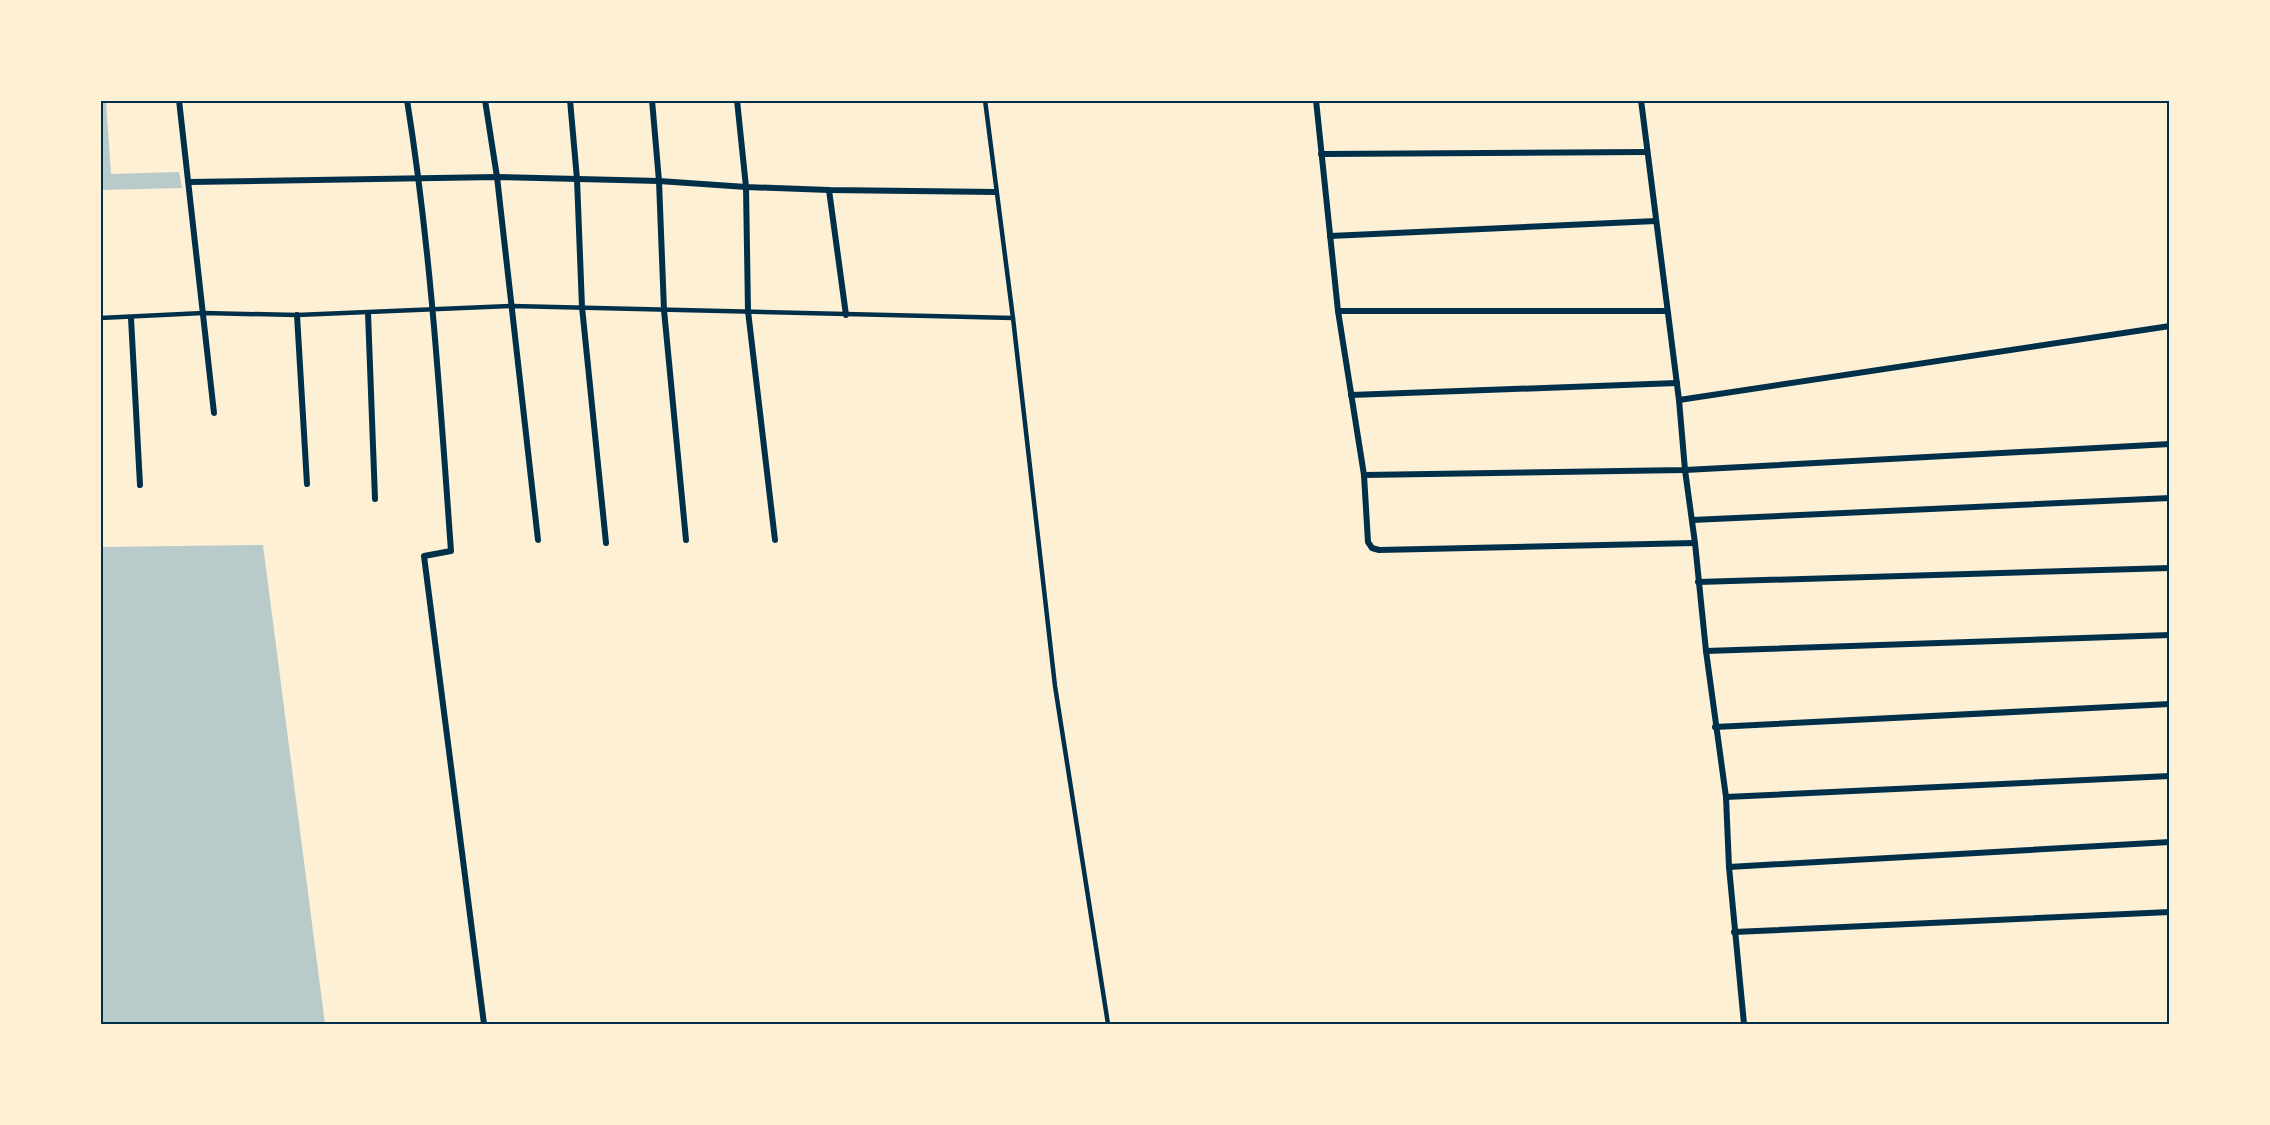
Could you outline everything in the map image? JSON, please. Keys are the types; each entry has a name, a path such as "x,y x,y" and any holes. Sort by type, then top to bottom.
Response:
{"street":[{"path":"179,100 214,413"},
{"path":"407,100 420,179 433,309 451,551 424,556 484,1024"},
{"path":"485,100 497,177 538,540"},
{"path":"570,100 577,179 582,307 606,543"},
{"path":"652,100 659,181 664,310 686,540"},
{"path":"738,100 746,188 748,311 775,540"},
{"path":"1316,100 1338,311 1364,475 1368,542 1372,548 1379,550 1695,543"},
{"path":"1641,100 1677,383 1715,727 1726,797 1734,932 1744,1024"},
{"path":"1320,154 1647,152"},
{"path":"189,182 497,177 659,181 746,188 996,192"},
{"path":"829,190 846,315"},
{"path":"1330,236 1656,222"},
{"path":"1338,311 1666,310"},
{"path":"368,313 375,499"},
{"path":"297,315 307,484"},
{"path":"131,318 140,485"},
{"path":"1679,400 2169,326"},
{"path":"1352,395 1677,383"},
{"path":"1364,475 1685,470 2169,444"},
{"path":"1692,520 2169,498"},
{"path":"1698,582 2169,568"},
{"path":"1706,651 2169,635"},
{"path":"1715,727 2169,704"},
{"path":"1726,797 2169,776"},
{"path":"1729,867 2169,842"},
{"path":"1734,932 2169,912"}],"lane":[{"path":"985,100 1013,318 1055,686 1108,1024"},
{"path":"100,318 202,313 297,315 368,313 512,306 1013,318"}],"shaded area":[{"path":"100,101 106,101 111,174 179,172 182,188 101,190"},
{"path":"263,545 325,1024 101,1024 101,547"}]}
